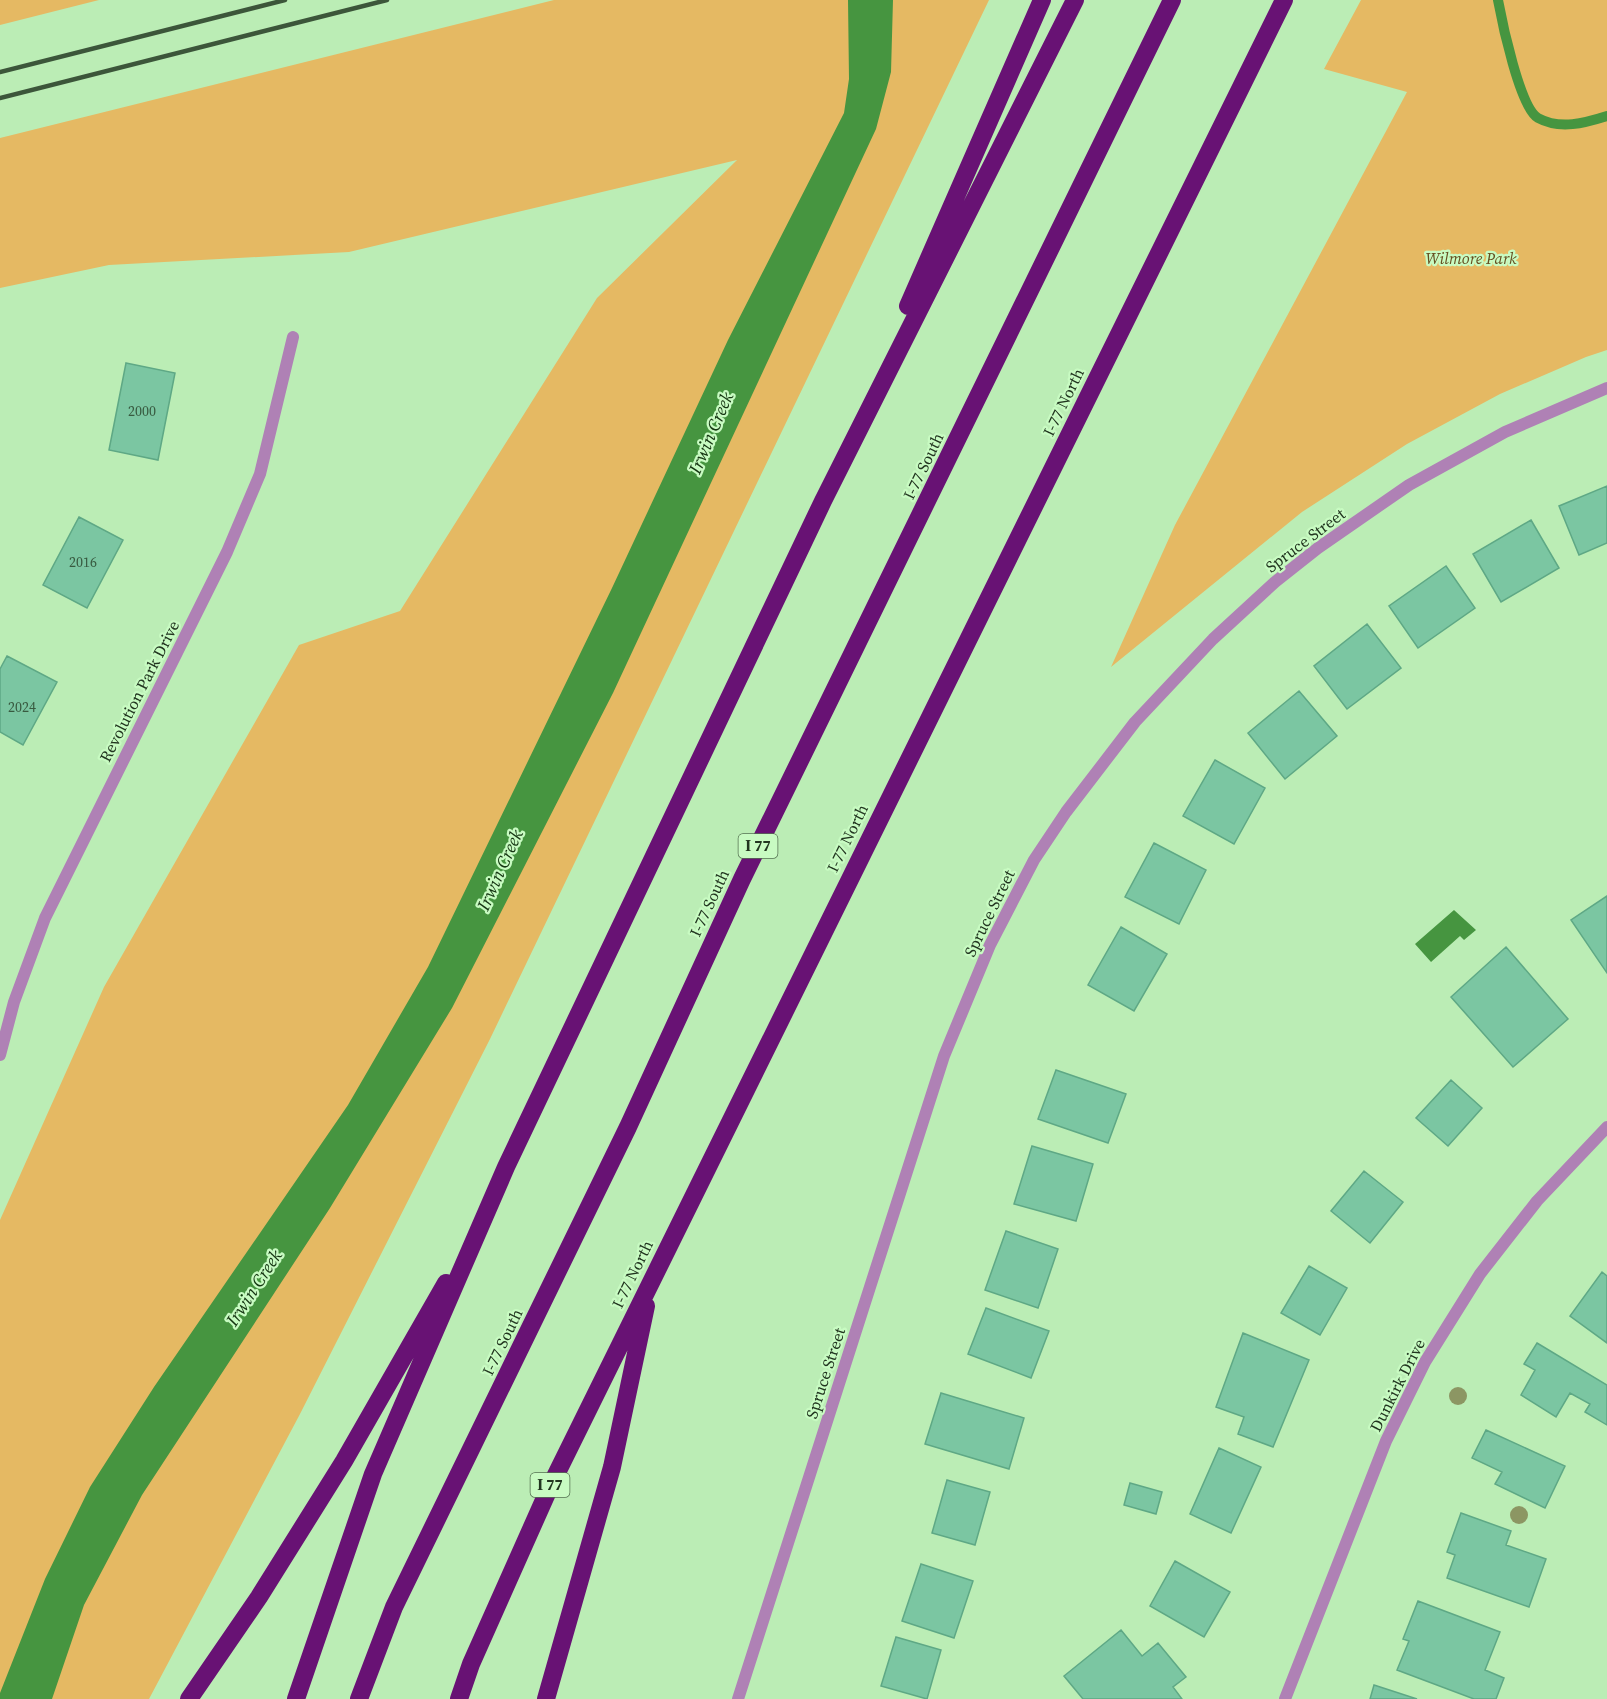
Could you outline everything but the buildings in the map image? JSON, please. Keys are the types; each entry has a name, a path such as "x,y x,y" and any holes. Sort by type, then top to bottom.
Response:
{"highway":[{"path":"823,501 1042,0"},
{"path":"296,1699 373,1474 506,1167 823,501 1075,0"},
{"name":"I-77 South","path":"359,1699 394,1607 628,1127 742,879 1172,0"},
{"name":"I-77 North","path":"459,1699 471,1664 548,1491 652,1276 1284,0"},
{"path":"189,1699 259,1597 344,1461 404,1352 484,1219"},
{"path":"546,1699 612,1467 652,1276"}],"street":[{"name":"Revolution Park Drive","path":"0,1055 14,1002 45,918 227,552 260,474 293,337"},
{"name":"Spruce Street","path":"738,1699 944,1056 990,945 1034,860 1066,812 1135,722 1213,639 1275,582 1318,548 1409,485 1505,432 1607,388"},
{"name":"Dunkirk Drive","path":"1285,1699 1386,1441 1425,1362 1480,1274 1537,1201 1607,1127"}],"green space":[{"path":"0,0 99,0 0,25"},
{"path":"554,0 989,0 490,1039 300,1414 149,1699 0,1699 0,1220 104,987 299,645 400,611 597,298 737,160 349,252 109,265 0,288 0,138"},
{"name":"Wilmore Park","path":"1361,0 1607,0 1607,350 1500,394 1407,444 1302,512 1111,667 1175,525 1407,92 1324,69"}],"water":[{"name":"Irwin Creek","path":"848,0 893,0 891,72 876,129 613,693 452,1008 330,1208 142,1495 84,1605 52,1699 0,1699 0,1693 45,1579 90,1487 154,1387 348,1105 428,967 612,588 728,340 844,113 849,79"},
{"path":"1454,910 1476,930 1464,940 1460,936 1431,962 1415,944"}],"waterway":[{"path":"1498,0 1518,82 1531,111 1538,118 1555,124 1581,123 1607,116"}],"railway":[{"path":"0,72 285,0"},
{"path":"0,98 387,0"}]}
